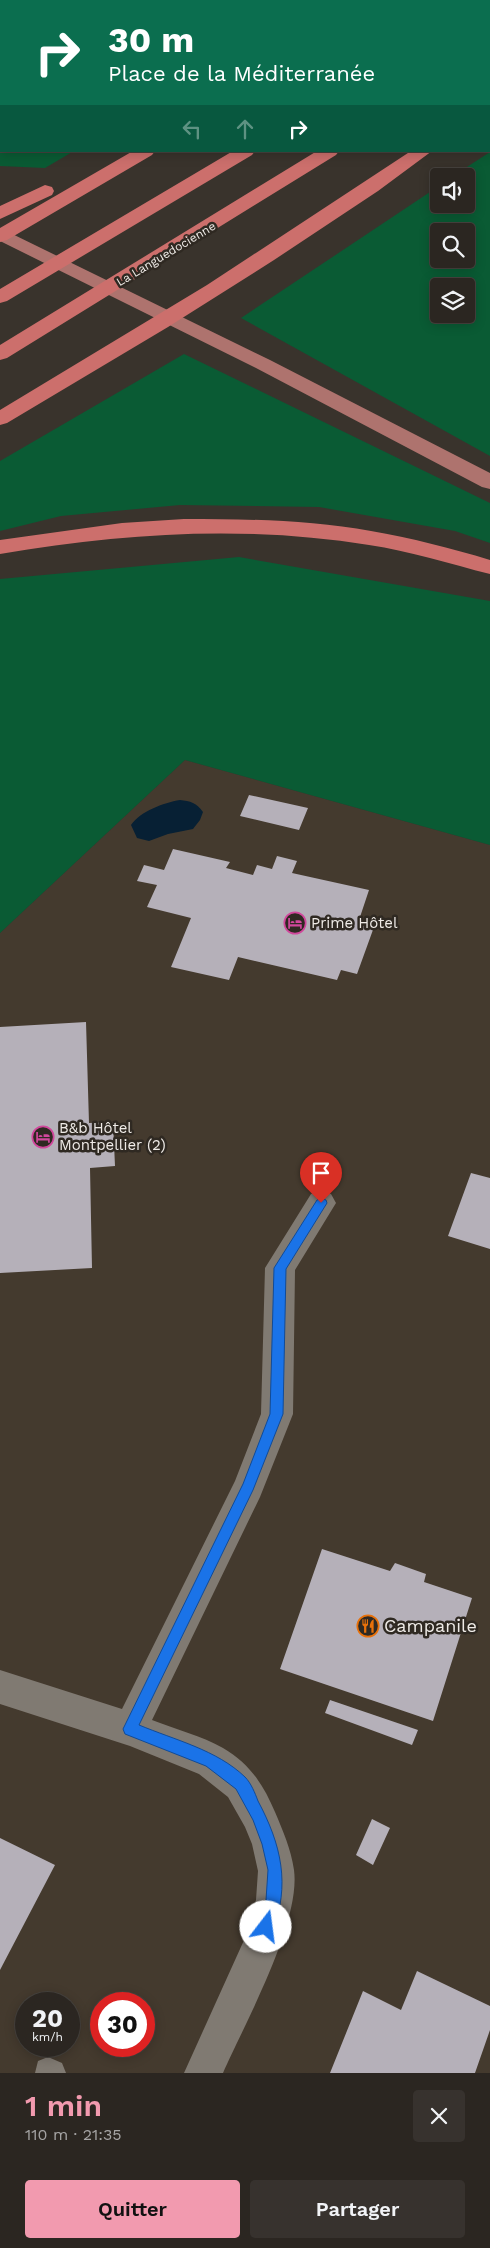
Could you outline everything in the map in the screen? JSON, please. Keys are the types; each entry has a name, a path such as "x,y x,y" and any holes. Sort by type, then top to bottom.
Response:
{"highway":[{"path":"0,213 126,152"},
{"path":"0,235 144,152"},
{"path":"0,297 244,152"},
{"name":"La Languedocienne","path":"0,354 328,152"},
{"path":"0,419 229,280 421,152"},
{"path":"0,547 44,538 121,528 246,526 297,529 374,539 443,554 490,567"}],"main road":[{"path":"0,221 268,360 490,482"},
{"path":"0,235 490,465"}],"street":[{"path":"130,1729 249,1486 277,1414 280,1268 321,1203"},
{"path":"0,1687 130,1729 211,1761 241,1784 258,1815 270,1844 276,1870 274,1900 263,1940 203,2073"}],"shaded area":[{"path":"185,760 490,845 490,2073 0,2073 0,933"}],"green space":[{"path":"0,152 72,152 45,168 0,166"},
{"path":"490,152 490,456 241,318 430,192 430,213 475,213 475,168 465,168"},
{"path":"184,354 490,503 490,543 455,531 319,507 180,505 61,516 0,531 0,461"},
{"path":"239,557 490,601 490,845 185,760 0,933 0,579"}],"water":[{"path":"180,800 193,803 203,812 193,829 168,834 149,841 137,838 131,825 135,820 153,808"}],"building":[{"path":"249,795 308,808 299,830 240,816"},
{"path":"173,849 230,862 226,868 253,875 257,865 272,869 277,856 297,861 292,873 369,890 358,923 374,927 357,974 341,970 337,980 238,957 229,980 171,967 191,918 147,907 157,885 137,881 144,865 164,870"},
{"path":"86,1022 89,1123 113,1122 115,1166 90,1168 92,1268 0,1273 0,1027"},
{"path":"471,1173 490,1178 490,1249 448,1236"},
{"path":"322,1549 390,1571 395,1563 426,1574 424,1582 472,1598 433,1721 280,1669"},
{"path":"330,1700 418,1730 412,1745 325,1713"},
{"path":"372,1819 390,1828 373,1865 356,1855"},
{"path":"0,1838 55,1865 0,1970"},
{"path":"417,1971 490,2006 490,2030 475,2073 330,2073 363,1991 401,2010"}],"place":[{"name":"Prime Hôtel","path":"295,923"},
{"name":"B&b Hôtel Montpellier (2)","path":"43,1137"},
{"name":"Campanile","path":"368,1626"}],"route":[{"path":"266,1927 274,1900 276,1870 270,1844 258,1815 241,1784 211,1761 130,1729 249,1486 277,1414 280,1268 321,1203"}]}
